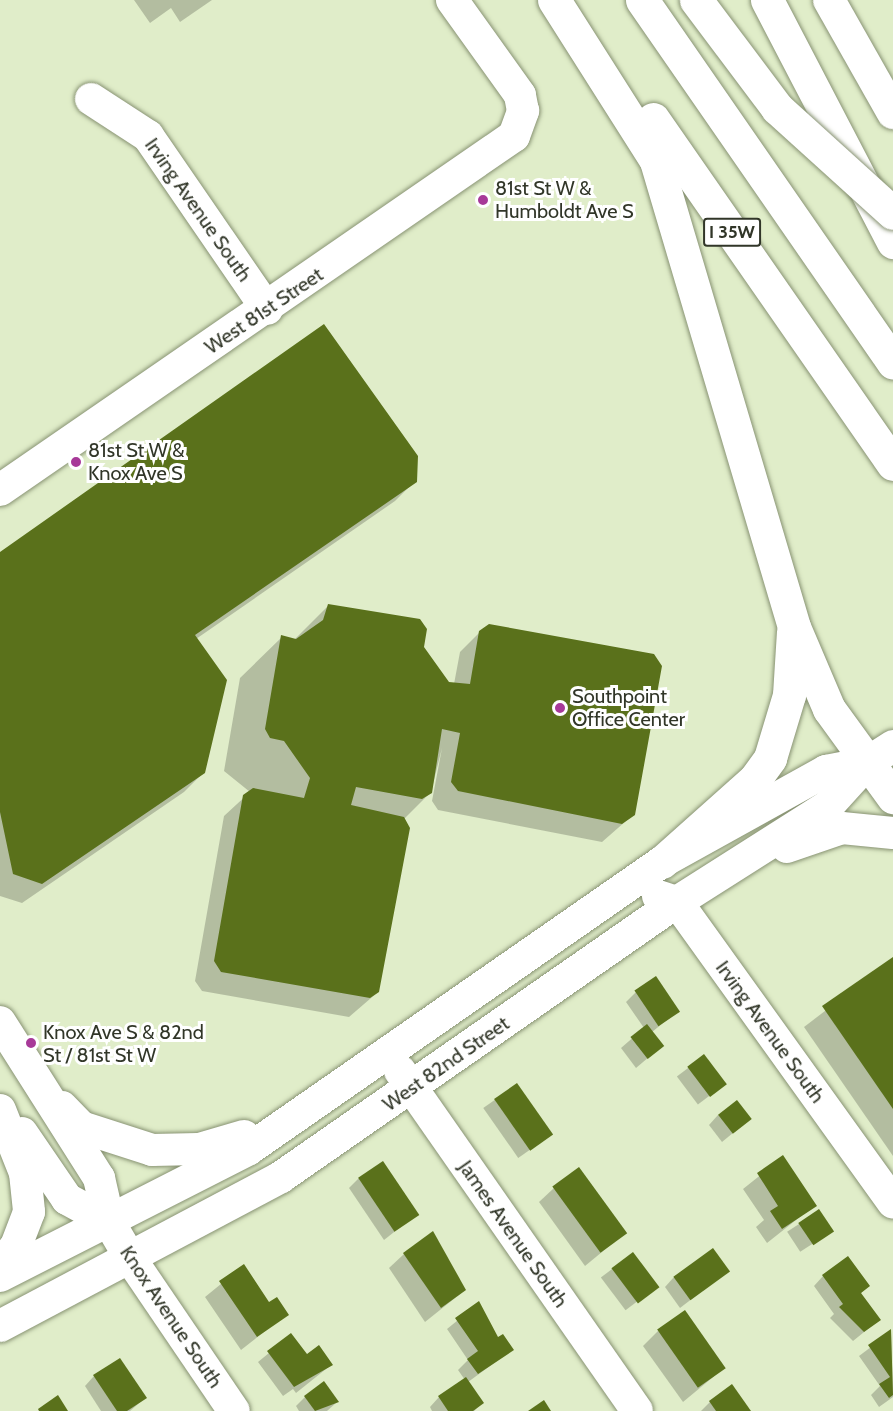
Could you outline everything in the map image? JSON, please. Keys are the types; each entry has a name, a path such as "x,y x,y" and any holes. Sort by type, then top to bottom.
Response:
{"highway":[{"path":"554,0 656,161 794,627 829,709 880,755 893,797"},
{"name":"I 35W","path":"570,0 893,464"},
{"name":"I 35W","path":"642,0 893,362"},
{"path":"696,0 777,108 893,213"},
{"path":"767,0 893,242"},
{"path":"662,862 755,779 770,758 789,695 794,627"}],"street":[{"name":"West 81st Street","path":"0,490 506,144 519,124 520,95 452,0"},
{"path":"830,0 893,113"},
{"name":"Irving Avenue South","path":"91,99 148,136 267,309"},
{"name":"West 82nd Street","path":"0,1276 249,1149 323,1103 662,862 826,771 880,755"},
{"name":"West 82nd Street","path":"0,1326 132,1261 281,1177 411,1089 677,902 828,806 880,755"},
{"path":"722,873 842,828 893,833"},
{"path":"628,886 677,902"},
{"name":"Irving Avenue South","path":"677,902 893,1203"},
{"name":"Knox Avenue South","path":"0,1022 25,1068 99,1178 109,1221 132,1261 234,1411"},
{"name":"James Avenue South","path":"390,1055 411,1089 638,1411"},
{"path":"25,1068 81,1127 152,1150 223,1144 323,1103"},
{"path":"0,1101 67,1199 109,1221"},
{"path":"0,1110 25,1173 29,1212 16,1246 0,1264"}],"building":[{"path":"324,324 418,456 417,482 195,635 227,680 205,773 42,884 13,874 0,812 0,552"},
{"path":"328,604 420,619 427,629 424,647 449,682 470,684 479,631 489,624 654,654 662,666 635,815 622,824 458,791 451,782 460,733 442,729 432,793 422,799 356,787 351,805 404,817 410,828 379,992 370,998 221,972 214,961 243,795 253,788 304,798 310,778 284,741 270,738 265,729 281,635 296,639 323,620"},
{"path":"893,957 893,1109 822,1006"},
{"path":"656,976 680,1012 658,1026 634,991"},
{"path":"647,1024 664,1046 648,1059 630,1037"},
{"path":"704,1054 727,1084 710,1097 687,1067"},
{"path":"517,1083 553,1135 530,1151 494,1099"},
{"path":"737,1100 752,1119 733,1134 718,1115"},
{"path":"783,1155 817,1206 782,1229 770,1211 778,1206 757,1173"},
{"path":"383,1161 419,1215 394,1232 358,1178"},
{"path":"579,1167 627,1233 601,1253 552,1186"},
{"path":"819,1209 834,1231 813,1245 798,1223"},
{"path":"433,1231 466,1290 441,1308 403,1253"},
{"path":"713,1248 730,1271 690,1300 673,1277"},
{"path":"633,1252 659,1287 638,1303 611,1268"},
{"path":"848,1256 870,1286 861,1293 881,1320 864,1332 839,1307 843,1304 822,1275"},
{"path":"244,1264 269,1302 277,1297 289,1315 257,1337 219,1281"},
{"path":"479,1301 498,1337 503,1334 514,1350 478,1374 467,1359 478,1351 455,1318"},
{"path":"685,1310 726,1368 698,1388 657,1330"},
{"path":"891,1329 893,1395 889,1398 879,1384 890,1377 868,1345"},
{"path":"291,1333 307,1354 319,1345 333,1365 294,1387 267,1351"},
{"path":"120,1358 147,1398 127,1411 117,1411 93,1375"},
{"path":"466,1377 484,1403 473,1411 448,1411 438,1396"},
{"path":"324,1381 339,1402 315,1411 304,1396"},
{"path":"732,1384 751,1411 716,1411 709,1401"},
{"path":"58,1395 68,1411 39,1411 38,1409"},
{"path":"544,1400 551,1411 528,1411"}],"place":[{"name":"81st St W & Humboldt Ave S","path":"483,200"},
{"name":"81st St W & Knox Ave S","path":"76,462"},
{"name":"Southpoint Office Center","path":"560,708"},
{"name":"Knox Ave S & 82nd St / 81st St W","path":"31,1043"}]}
